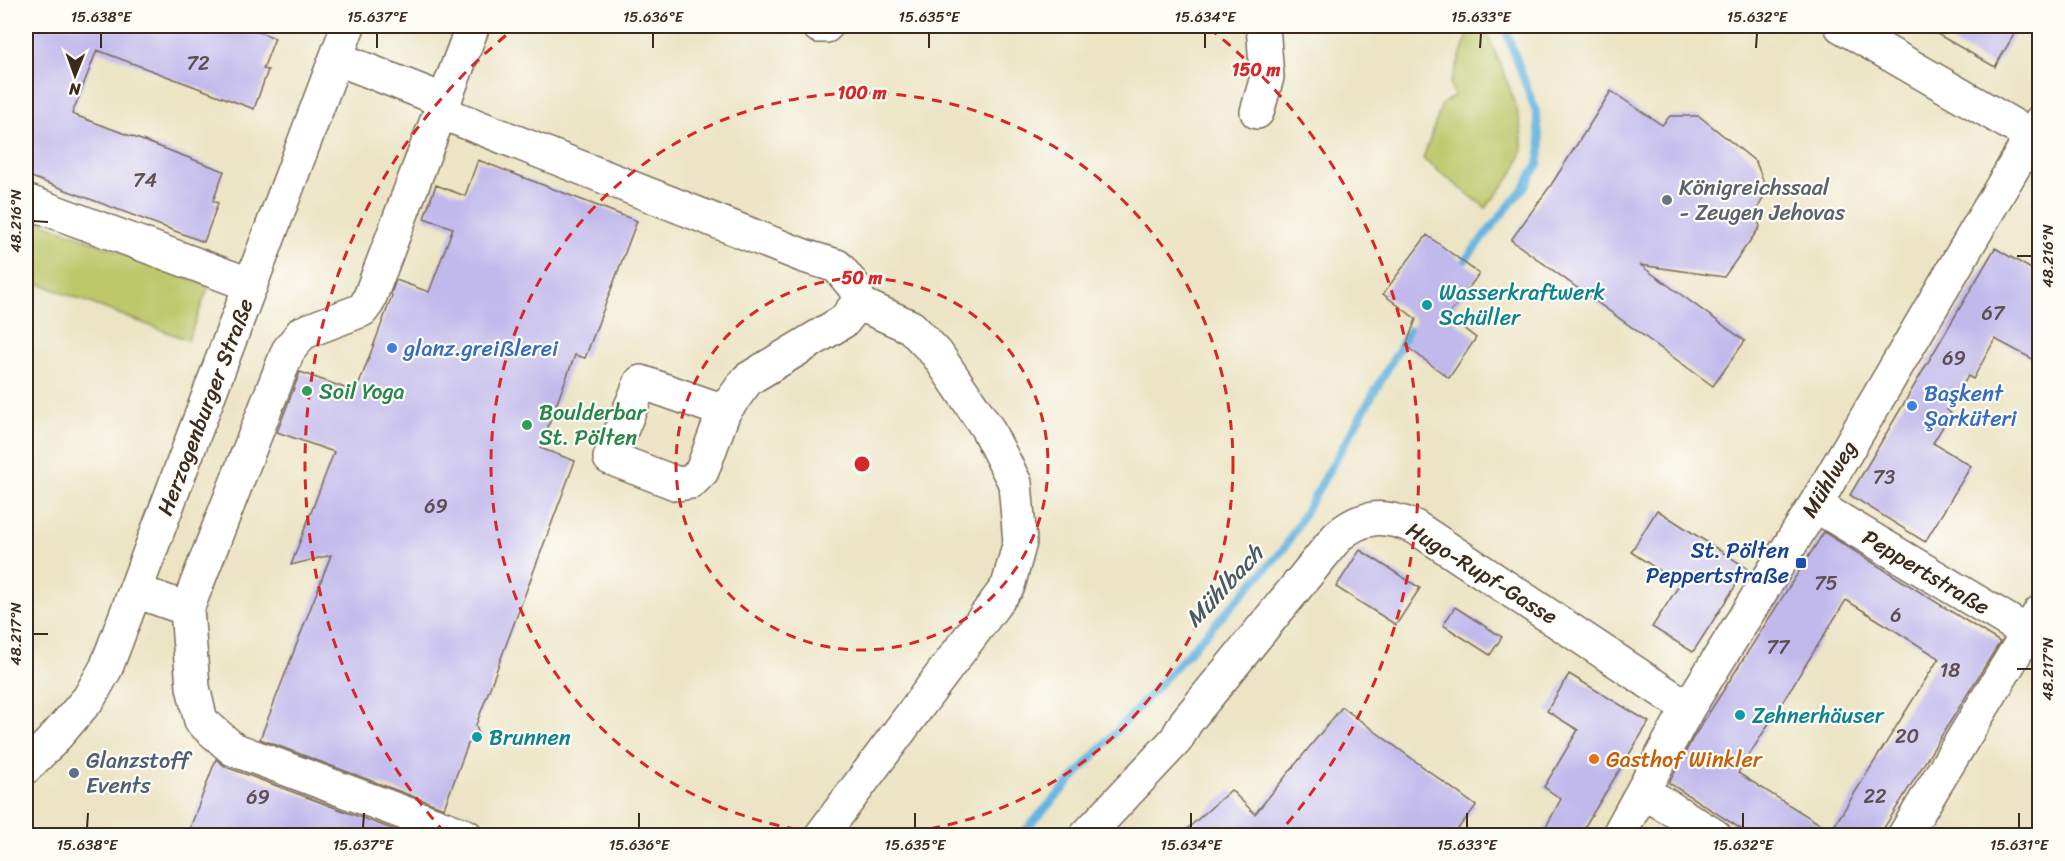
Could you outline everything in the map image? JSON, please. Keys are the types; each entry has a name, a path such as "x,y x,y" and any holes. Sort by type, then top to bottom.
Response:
{"street":[{"name":"Herzogenburger Straße","path":"26,767 89,698 106,668 348,26"},
{"path":"466,836 233,749 201,721 193,687 187,609 294,340 302,333 362,310 368,302 444,106 471,26"},
{"path":"819,26 825,26"},
{"path":"1257,112 1267,77 1263,26"},
{"path":"1841,26 2037,133"},
{"path":"336,58 435,97 453,117 804,256 837,266 855,290 858,303"},
{"name":"Mühlweg","path":"1618,836 1688,708 1815,505 2037,133"},
{"path":"26,201 251,285"},
{"path":"724,411 748,379 844,321 858,303"},
{"path":"820,836 1008,586 1020,542 1016,483 987,428 937,354 911,327 858,303"},
{"name":"Peppertstraße","path":"1815,505 2035,627"},
{"name":"Hugo-Rupf-Gasse","path":"1086,836 1176,740 1186,722 1338,536 1349,526 1368,519 1384,518 1415,527 1688,708"},
{"path":"136,591 187,609"},
{"path":"1904,836 2035,627"},
{"path":"1643,791 1715,836"}],"green space":[{"path":"1470,29 1482,29 1487,33 1514,99 1522,136 1517,166 1486,208 1423,159 1442,104 1454,96 1450,84"},
{"path":"26,216 209,286 188,340 26,279"}],"building":[{"path":"32,26 242,26 275,38 263,69 268,70 254,109 97,50 72,114 224,171 213,201 218,203 204,242 26,175 26,43"},
{"path":"1923,26 2019,26 1995,67"},
{"name":"Königreichssaal - Zeugen Jehovas","path":"1611,91 1662,125 1670,116 1699,116 1756,162 1767,190 1756,212 1760,227 1724,277 1640,265 1745,341 1713,386 1511,240 1551,185"},
{"path":"478,160 637,221 585,358 575,355 540,448 575,461 476,725 479,736 468,744 444,808 260,739 331,555 291,565 334,452 277,432 300,372 356,392 396,280 429,292 453,228 424,218 436,185 465,196"},
{"name":"Wasserkraftwerk Schüller","path":"1427,235 1479,274 1448,316 1476,338 1449,378 1406,346 1416,319 1383,294"},
{"path":"1995,248 2040,274 2040,363 1995,339 1973,379 1968,376 1947,410 1951,413 1933,443 1971,466 1925,542 1850,495"},
{"path":"1657,510 1747,568 1693,652 1652,627 1680,584 1631,552"},
{"name":"Zehnerhäuser","path":"1824,532 2000,642 1879,836 1752,836 1669,783 1693,738","holes":["1846,600 1939,658 1831,831 1738,773"]},
{"path":"1360,550 1420,588 1396,625 1336,587"},
{"path":"1455,607 1502,637 1490,655 1443,625"},
{"name":"Gasthof Winkler","path":"1569,674 1649,722 1579,836 1541,836 1561,799 1544,787 1578,730 1547,711"},
{"path":"1342,707 1476,806 1452,836 1179,836 1231,790 1255,814"},
{"path":"216,759 226,767 411,836 187,836"}],"waterway":[{"name":"Mühlbach","path":"1465,260 1525,186 1538,164 1541,147 1536,112 1504,26"},
{"name":"Mühlbach","path":"1020,836 1284,549 1410,330"}],"place":[{"name":"Königreichssaal - Zeugen Jehovas","path":"1667,200"},
{"name":"Wasserkraftwerk Schüller","path":"1427,305"},
{"name":"glanz.greißlerei","path":"392,348"},
{"name":"Soil Yoga","path":"307,391"},
{"name":"Başkent Şarküteri","path":"1912,406"},
{"name":"Boulderbar St. Pölten","path":"527,425"},
{"name":"St. Pölten Peppertstraße","path":"1801,563"},
{"name":"Zehnerhäuser","path":"1740,715"},
{"name":"Brunnen","path":"477,737"},
{"name":"Gasthof Winkler","path":"1594,759"},
{"name":"Glanzstoff Events","path":"74,773"}]}
